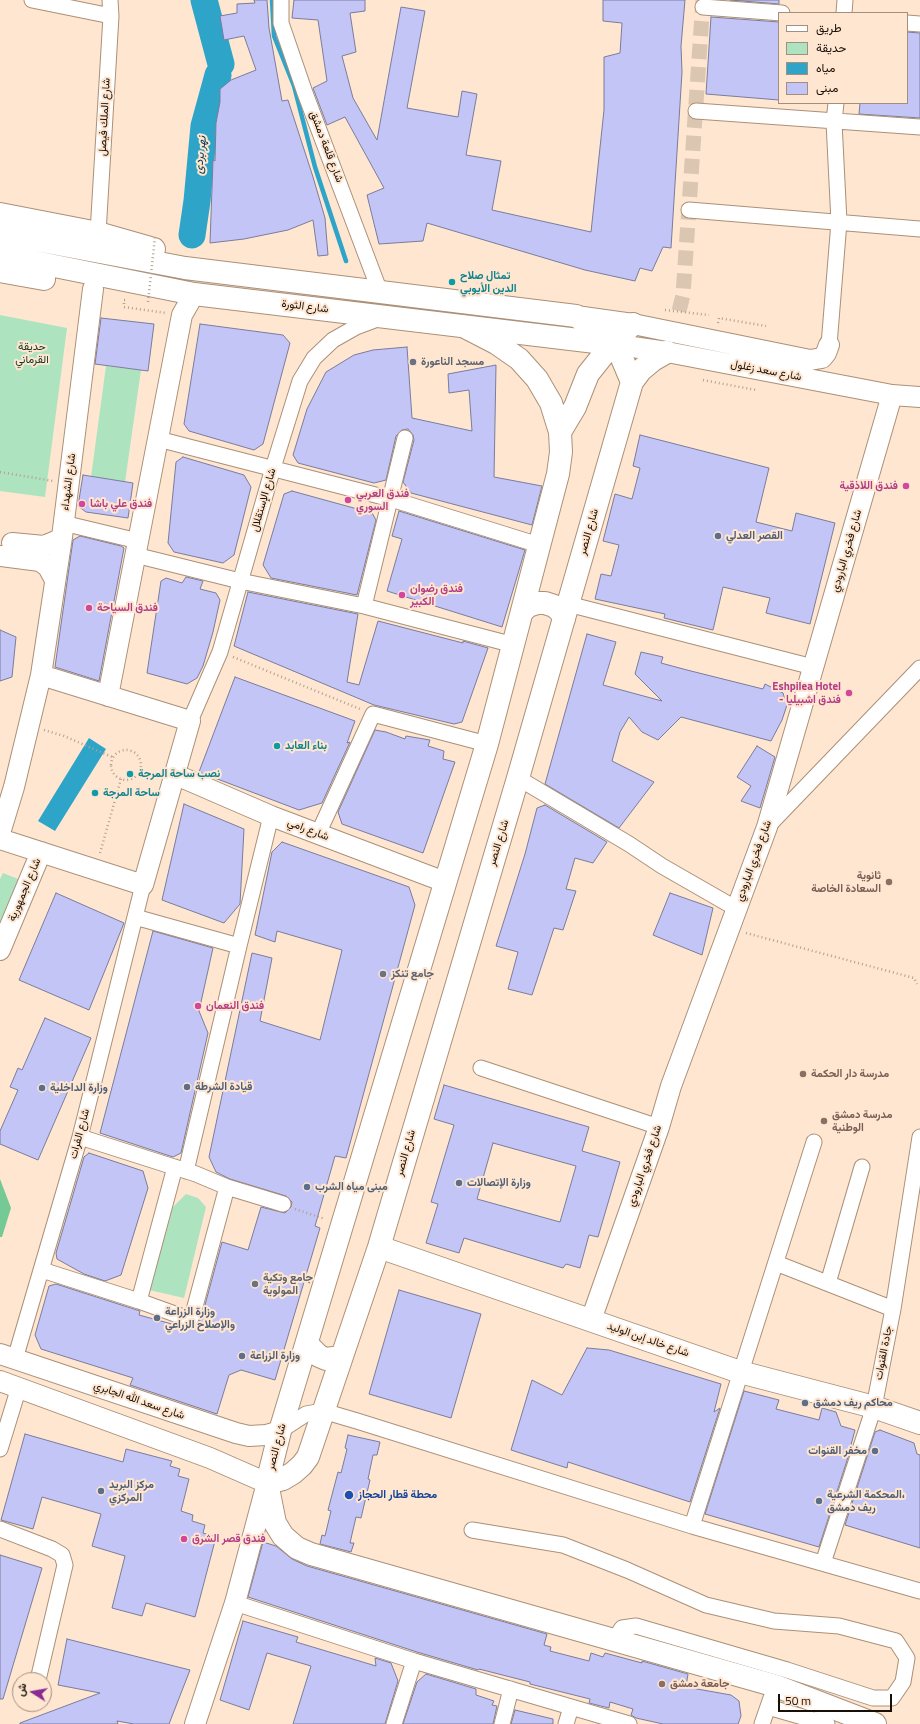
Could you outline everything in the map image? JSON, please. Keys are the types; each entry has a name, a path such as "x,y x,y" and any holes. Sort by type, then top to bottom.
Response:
{"highway":[{"path":"0,214 98,233 162,251 179,260 185,268"},
{"path":"0,233 185,268 576,316 589,324 612,344 621,356 632,382"},
{"name":"شارع الثورة","path":"0,255 185,292 612,344"},
{"path":"0,271 144,297 185,292"},
{"path":"560,432 575,407 588,374 612,344 633,324"},
{"name":"شارع النصر","path":"463,326 496,343 519,359 537,379 551,403 560,432 561,452 558,474 487,744 280,1431 267,1483 283,1479 293,1474 308,1457 379,1247 518,778 632,382"},
{"path":"632,382 647,365 667,352"},
{"path":"588,374 600,368 612,368 623,373 632,382"},
{"path":"522,612 528,606 537,602 546,602 560,611 566,612"},
{"name":"شارع خالد إبن الوليد","path":"379,1247 740,1372 874,1407 920,1423"},
{"path":"307,1344 319,1356 326,1359 341,1357"},
{"path":"267,1483 275,1523 283,1536 297,1548 311,1554 776,1686 875,1724"}],"main road":[{"name":"شارع الشهداء","path":"41,675 62,530 93,289"},
{"path":"108,696 182,315 185,292"},
{"path":"576,316 633,324 810,360 822,358 829,345"},
{"name":"شارع سعد زغلول","path":"612,344 667,352 892,394 920,397"},
{"name":"شارع فخري البارودي","path":"591,1320 659,1127 671,1086 767,827 892,394"},
{"path":"0,542 44,546 56,541 62,530"},
{"path":"0,556 40,561 48,566 55,580"},
{"path":"0,833 7,790 41,675 190,721 143,885 0,839"},
{"name":"شارع رامي","path":"174,774 271,816 445,882"},
{"name":"شارع الجمهورية","path":"0,950 41,852"},
{"name":"شارع سعد الله الجابري","path":"8,1356 236,1433 249,1436 266,1435 280,1431"},
{"path":"0,1381 210,1458 267,1483 235,1603 195,1724"}],"street":[{"path":"32,0 111,16"},
{"name":"شارع الملك فيصل","path":"98,233 111,16 110,0"},
{"name":"شارع قلعة دمشق","path":"281,0 281,23 380,292"},
{"path":"844,12 845,0"},
{"path":"703,7 778,13"},
{"path":"908,23 920,24"},
{"path":"829,345 839,222 834,122 836,104"},
{"path":"696,111 920,127"},
{"path":"689,210 920,229"},
{"name":"شارع الإستقلال","path":"190,721 220,652 273,468 300,381 314,358 333,340 356,327 383,316"},
{"path":"364,606 406,438"},
{"path":"158,439 391,499 539,545"},
{"path":"62,530 137,548 240,581 364,606 514,645"},
{"path":"566,612 813,667"},
{"path":"767,827 920,668"},
{"path":"318,834 372,714 487,744"},
{"path":"518,778 629,844 662,866 737,909"},
{"path":"139,1301 180,1169 239,946 271,816"},
{"name":"شارع الفرات","path":"8,1356 42,1270 80,1137 143,885"},
{"path":"135,917 239,946"},
{"path":"481,1068 659,1127"},
{"path":"80,1137 180,1169 227,1187 283,1204"},
{"name":"جادة القنوات","path":"823,1563 874,1407 893,1309 920,1137"},
{"path":"692,1526 814,1142"},
{"path":"828,1283 862,1167"},
{"path":"42,1270 139,1301 186,1318 191,1318 227,1187"},
{"path":"776,1263 893,1309"},
{"path":"0,1449 19,1387"},
{"path":"280,1431 306,1414 323,1411 357,1420 692,1526 920,1591"},
{"path":"0,1529 52,1549 62,1555 65,1565 40,1672"},
{"path":"472,1530 563,1545 627,1570 706,1605 774,1621 839,1626 896,1641 907,1658 903,1682 892,1698 873,1698 787,1670 636,1626 622,1628 614,1640"},
{"path":"235,1603 414,1660 629,1724"},
{"path":"394,1724 414,1660"},
{"path":"762,1724 776,1686"},
{"path":"502,1724 511,1689"},
{"path":"566,1724 571,1707"},
{"path":"768,1707 827,1724"}],"path":[{"path":"148,302 155,237"},
{"path":"132,301 124,300 124,307 148,310"},
{"path":"665,310 709,315"},
{"path":"718,323 718,318 766,326"},
{"path":"703,380 756,390"},
{"path":"0,472 68,484"},
{"path":"220,652 372,714"},
{"path":"64,736 112,757"},
{"path":"127,749 137,754 141,765 137,775 132,779 120,779 111,768 112,757 121,750 127,749"},
{"path":"96,869 120,779"},
{"path":"730,929 914,978 917,984"},
{"path":"283,1204 342,1225"}],"green space":[{"name":"حديقة القرماني","path":"0,315 67,328 45,497 0,491"},
{"path":"106,366 141,370 125,482 91,477"},
{"path":"3,873 21,880 0,929 0,879"},
{"path":"0,1179 11,1208 2,1237 0,1237"},
{"path":"186,1194 198,1198 206,1207 184,1298 149,1290 169,1211"}],"water":[{"path":"192,0 210,0 216,46 205,44"},
{"path":"89,738 106,749 55,831 38,821"}],"building":[{"path":"254,0 267,0 269,28 282,101 288,100 313,177 325,218 328,255 318,256 313,220 288,230 244,239 210,243 213,160 215,161 216,123 220,102 220,89 231,80 256,70 244,36 224,40 220,16 237,13 237,4 255,3"},
{"path":"294,0 365,0 365,11 350,13 356,52 342,56 353,98 377,140 401,7 425,11 407,108 458,117 462,91 477,94 466,155 501,161 492,210 591,232 604,110 604,57 620,53 622,23 603,21 603,0 685,0 681,46 682,72 671,248 663,247 652,271 640,268 635,281 585,270 427,223 423,241 379,244 367,195 384,188 345,117 327,125 313,88 327,81 318,20 292,18"},
{"path":"730,0 779,0 779,4"},
{"path":"711,17 778,22 778,100 706,94"},
{"path":"908,32 920,33 920,118 859,114 860,104 908,104"},
{"path":"101,318 154,324 148,371 95,364"},
{"path":"200,324 283,335 290,343 263,444 254,450 189,431 184,424"},
{"path":"407,347 412,418 472,431 469,390 449,393 448,374 496,365 494,477 542,486 532,525 411,493 403,482 414,440 413,435 408,429 402,430 396,436 386,480 374,483 298,463 293,455 307,409 326,372 354,355 373,350"},
{"name":"القصر العدلي","path":"640,435 769,468 756,522 792,531 796,513 835,523 810,624 766,613 770,598 723,587 713,630 664,618 665,614 595,599 601,574 611,576 619,545 603,541 615,494 632,499 640,468 633,466"},
{"path":"183,457 244,475 251,487 234,555 223,563 174,552 168,543 176,462"},
{"path":"83,475 133,483 128,518 86,512 78,506"},
{"path":"292,491 372,513 376,520 357,595 271,578 263,565 284,494"},
{"path":"399,511 525,550 502,627 387,591 402,539 392,536"},
{"name":"فندق السياحة","path":"80,536 124,548 99,681 55,667 73,540"},
{"path":"186,577 203,581 200,589 216,593 220,600 213,632 203,666 197,678 187,684 147,673 161,581 166,578 182,583"},
{"path":"248,592 358,614 347,682 359,685 378,621 488,648 462,722 454,724 374,705 234,646"},
{"path":"0,630 16,637 12,677 0,681"},
{"path":"587,634 616,642 603,685 662,701 635,674 641,652 663,657 661,663 687,670 763,689 765,684 783,693 787,705 782,720 771,741 681,717 658,740 642,732 629,717 620,732 612,761 654,782 619,828 545,784"},
{"name":"بناء العابد","path":"235,677 355,721 347,743 350,742 322,803 299,810 199,772"},
{"path":"375,730 386,732 405,739 406,736 430,740 428,746 444,751 443,759 455,762 423,853 342,824 338,812"},
{"path":"757,746 775,757 760,808 741,801 751,786 737,777"},
{"path":"184,804 244,829 240,904 224,923 162,900"},
{"path":"545,805 607,842 593,863 575,858 566,889 576,891 563,930 554,928 532,995 508,989 518,952 496,946 525,854 537,808"},
{"path":"282,842 409,887 415,905 346,1158 335,1156 315,1226 320,1228 275,1380 241,1370 229,1375 217,1414 130,1385 133,1378 41,1349 35,1335 49,1286 56,1284 140,1311 139,1315 183,1327 193,1327 199,1322 202,1316 222,1242 248,1250 261,1207 285,1213 291,1207 292,1202 286,1196 230,1179 216,1172 209,1157 252,953 272,958 260,1021 320,1040 342,950 277,931 275,942 255,935 272,852"},
{"path":"56,893 124,923 89,1010 19,980"},
{"path":"670,893 713,908 702,955 653,935"},
{"path":"153,931 213,948 199,1011 208,1033 181,1153 173,1157 100,1133"},
{"name":"وزارة الداخلية","path":"45,1018 91,1038 38,1160 0,1144 0,1131 18,1090 10,1087 18,1068 22,1070"},
{"name":"وزارة الإتصالات","path":"444,1085 589,1127 582,1151 620,1162 598,1237 589,1235 580,1268 566,1264 563,1268 464,1238 459,1253 426,1243 438,1204 431,1202 454,1125 434,1119","holes":["493,1143 576,1166 560,1222 477,1199"]},
{"path":"89,1153 143,1171 148,1188 121,1275 105,1281 84,1274 57,1259 56,1253 84,1157"},
{"path":"399,1290 481,1314 451,1418 369,1394"},
{"path":"587,1348 609,1350 721,1384 714,1412 720,1408 690,1502 568,1462 567,1468 511,1450 532,1380 562,1395"},
{"path":"744,1391 779,1400 776,1409 819,1420 822,1408 836,1412 841,1426 855,1430 852,1445 819,1547 705,1514"},
{"path":"880,1430 914,1443 917,1454 920,1455 920,1548 845,1525 875,1432"},
{"path":"25,1434 123,1462 126,1449 172,1461 170,1466 180,1469 178,1476 189,1479 181,1511 193,1515 192,1521 205,1525 203,1533 216,1537 195,1617 146,1603 142,1616 112,1608 125,1556 92,1546 101,1514 42,1497 33,1529 1,1520"},
{"name":"محطة قطار الحجاز","path":"348,1435 380,1442 377,1455 373,1455 368,1479 370,1480 361,1518 356,1517 350,1543 354,1543 351,1552 320,1544 322,1535 325,1536 331,1511 328,1510 338,1472 341,1473 347,1449 345,1448"},
{"path":"263,1542 276,1546 292,1559 307,1566 547,1634 544,1645 551,1647 550,1651 589,1661 591,1653 603,1657 605,1653 642,1663 642,1661 688,1674 686,1687 731,1695 739,1701 741,1716 738,1724 663,1724 636,1718 631,1715 633,1709 610,1702 609,1708 589,1703 590,1699 530,1684 530,1682 478,1670 417,1652 248,1597"},
{"path":"0,1555 42,1568 3,1699 0,1699"},
{"path":"243,1621 298,1637 296,1642 376,1666 375,1658 391,1663 398,1681 385,1724 293,1724 311,1666 267,1653 249,1710 220,1700"},
{"path":"67,1639 190,1670 169,1724 134,1724 117,1721 118,1724 20,1724 100,1693 58,1685"},
{"path":"426,1674 476,1689 476,1695 494,1701 492,1705 497,1706 493,1724 403,1724 417,1682"},
{"path":"515,1710 553,1719 553,1724 511,1724"}],"waterway":[{"name":"نهر بردى","path":"204,0 221,64"},
{"path":"272,0 274,36 294,86 315,167 346,261"},
{"name":"نهر بردى","path":"192,235 197,201 204,126 218,75"}],"tunnel":[{"path":"679,311 683,295 703,0"}],"place":[{"name":"تمثال صلاح الدين الأيوبي","path":"452,282"},
{"name":"مسجد الناعورة","path":"413,362"},
{"name":"فندق اللاذقية","path":"906,486"},
{"name":"فندق العربي السوري","path":"348,500"},
{"name":"فندق علي باشا","path":"82,504"},
{"name":"القصر العدلي","path":"718,536"},
{"name":"فندق رضوان الكبير","path":"402,595"},
{"name":"فندق السياحة","path":"89,608"},
{"name":"Eshpilea Hotel - فندق اشبيليا","path":"849,693"},
{"name":"بناء العابد","path":"277,746"},
{"name":"نصب ساحة المرجة","path":"130,774"},
{"name":"ساحة المرجة","path":"95,793"},
{"name":"ثانوية السعادة الخاصة","path":"889,882"},
{"name":"جامع تنكز","path":"383,974"},
{"name":"فندق النعمان","path":"198,1006"},
{"name":"مدرسة دار الحكمة","path":"803,1074"},
{"name":"قيادة الشرطة","path":"187,1087"},
{"name":"وزارة الداخلية","path":"42,1088"},
{"name":"مدرسة دمشق الوطنية","path":"824,1121"},
{"name":"وزارة الإتصالات","path":"459,1183"},
{"name":"مبنى مياه الشرب","path":"307,1187"},
{"name":"جامع وتكية المولوية","path":"255,1284"},
{"name":"وزارة الزراعة والإصلاح الزراعي","path":"157,1318"},
{"name":"وزارة الزراعة","path":"242,1356"},
{"name":"محاكم ريف دمشق","path":"805,1403"},
{"name":"مخفر القنوات","path":"875,1451"},
{"name":"مركز البريد المركزي","path":"101,1491"},
{"name":"محطة قطار الحجاز","path":"349,1495"},
{"name":"المحكمة الشرعية، ريف دمشق","path":"819,1501"},
{"name":"فندق قصر الشرق","path":"184,1539"},
{"name":"جامعة دمشق","path":"662,1684"}]}
